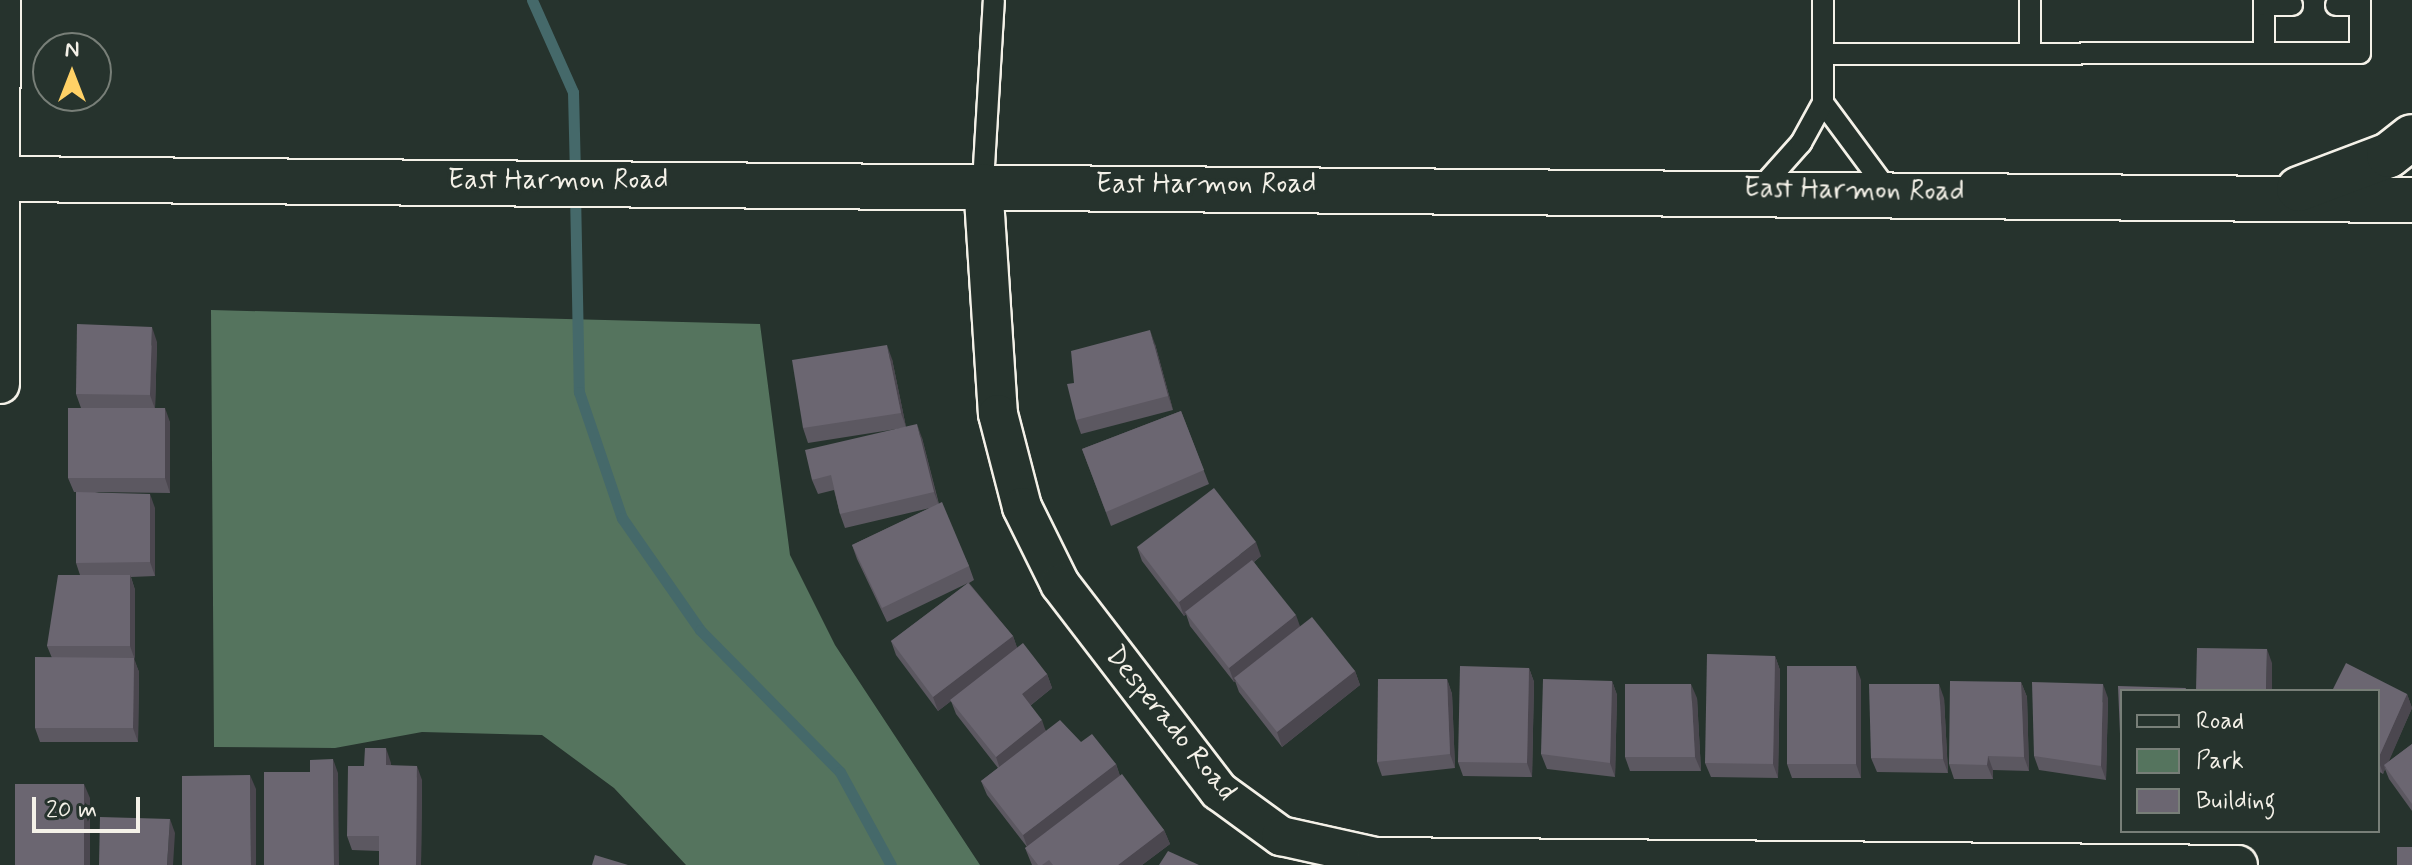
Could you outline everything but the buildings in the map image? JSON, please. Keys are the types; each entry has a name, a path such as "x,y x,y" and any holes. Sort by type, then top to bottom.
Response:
{"main road":[{"path":"2274,200 2389,155 2412,137"},
{"name":"East Harmon Road","path":"3,179 1760,189 2412,200"}],"street":[{"path":"0,384 3,179 1,0"},
{"name":"Desperado Road","path":"983,183 998,414 1022,507 1060,584 1219,791 1250,819 1320,848 1408,861 2238,865"}],"lane":[{"path":"983,183 994,0"},
{"path":"1760,189 1801,143 1823,103 1823,0"},
{"path":"2030,0 2030,53"},
{"path":"2264,53 2264,2 2292,5"},
{"path":"1823,54 2360,53 2360,2 2336,5"},
{"path":"1823,103 1888,191"}],"green space":[{"path":"211,310 760,324 790,555 835,645 980,865 686,865 614,788 542,735 422,732 335,748 214,747"}],"waterway":[{"path":"532,0 573,92 575,175"},
{"path":"575,192 579,392 622,518 700,630 840,772 891,865"}]}
